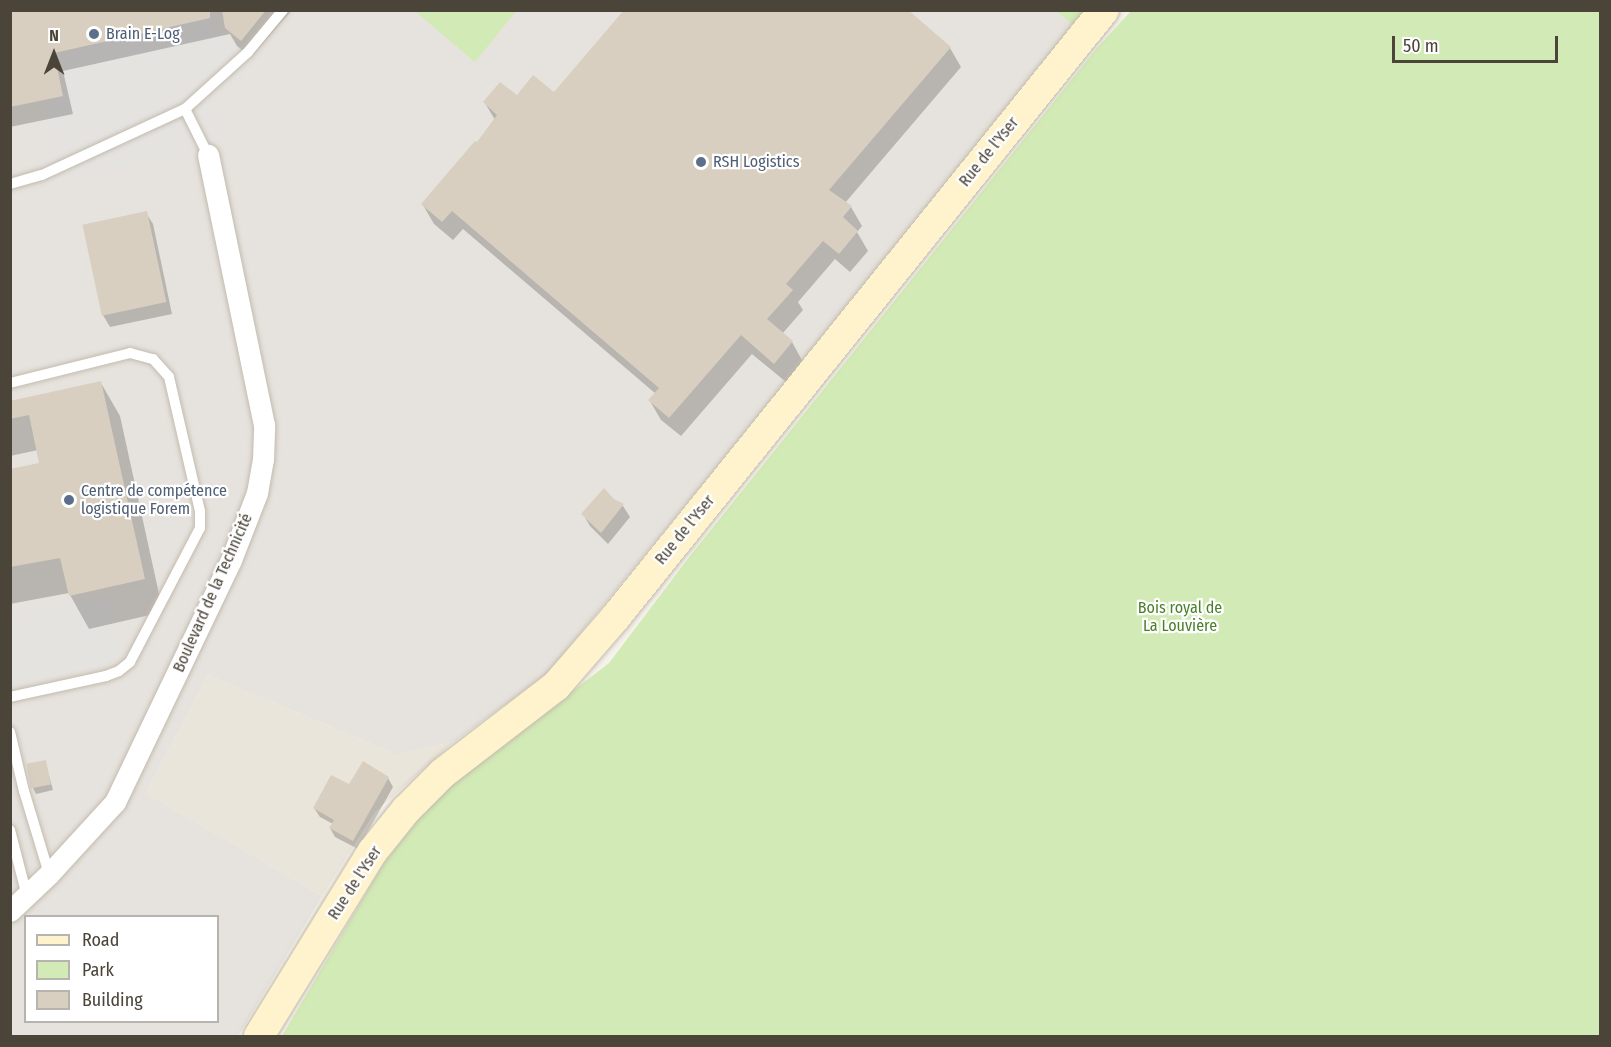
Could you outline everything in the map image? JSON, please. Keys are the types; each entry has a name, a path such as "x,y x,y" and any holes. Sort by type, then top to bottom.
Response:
{"street":[{"name":"Rue de l'Yser","path":"259,1036 373,851 406,810 443,772 555,686 615,618 1104,10"},
{"name":"Boulevard de la Technicité","path":"10,911 49,874 115,802 231,560 256,493 263,460 264,425 208,155"}],"lane":[{"path":"10,184 42,175 185,110 248,52 283,10"},
{"path":"185,110 208,155"},
{"path":"10,383 130,353 153,359 169,377 201,511 201,528 130,662 119,671 106,676 10,697"},
{"path":"10,732 24,791 49,874"},
{"path":"10,831 27,896"}],"shaded area":[{"path":"1056,10 1077,28 547,674 455,741 398,755 208,675 146,793 322,896 238,1036 11,1036 10,11"},
{"path":"214,13 219,31 256,58 212,104 224,147 45,186 38,157 50,146 53,135 43,94 64,90 55,49"},
{"path":"110,594 122,654 103,665 11,685 11,616"},
{"path":"208,675 398,755 455,741 375,812 322,896 146,793"}],"green space":[{"path":"415,11 516,11 475,62"},
{"path":"1056,11 1093,11 1077,28"},
{"name":"Bois royal de La Louvière","path":"1131,11 1600,11 1600,1036 282,1036 385,861 418,820 455,782 609,663 690,556 1097,48"}],"building":[{"path":"10,10 210,10 210,18 54,53 63,96 10,107"},
{"path":"222,10 266,10 241,41 225,28"},
{"name":"RSH Logistics","path":"624,10 908,10 951,47 829,190 852,206 843,217 858,231 839,254 823,241 786,284 793,290 767,319 793,341 774,364 741,335 669,418 648,400 659,388 452,211 442,222 421,204 475,141 477,142 497,115 483,102 500,82 517,95 533,75 554,92"},
{"path":"147,211 166,302 102,316 82,225"},
{"name":"Centre de compétence logistique Forem","path":"101,381 145,579 69,596 60,558 10,567 10,469 39,463 29,415 10,419 10,401"},
{"path":"604,488 614,499 624,504 601,533 581,514"},
{"path":"46,760 51,785 31,788 26,764"},
{"path":"363,761 389,777 353,841 329,828 334,820 313,808 331,775 349,784"}],"place":[{"name":"Brain E-Log","path":"94,34"},
{"name":"RSH Logistics","path":"701,162"},
{"name":"Centre de compétence logistique Forem","path":"69,500"}]}
